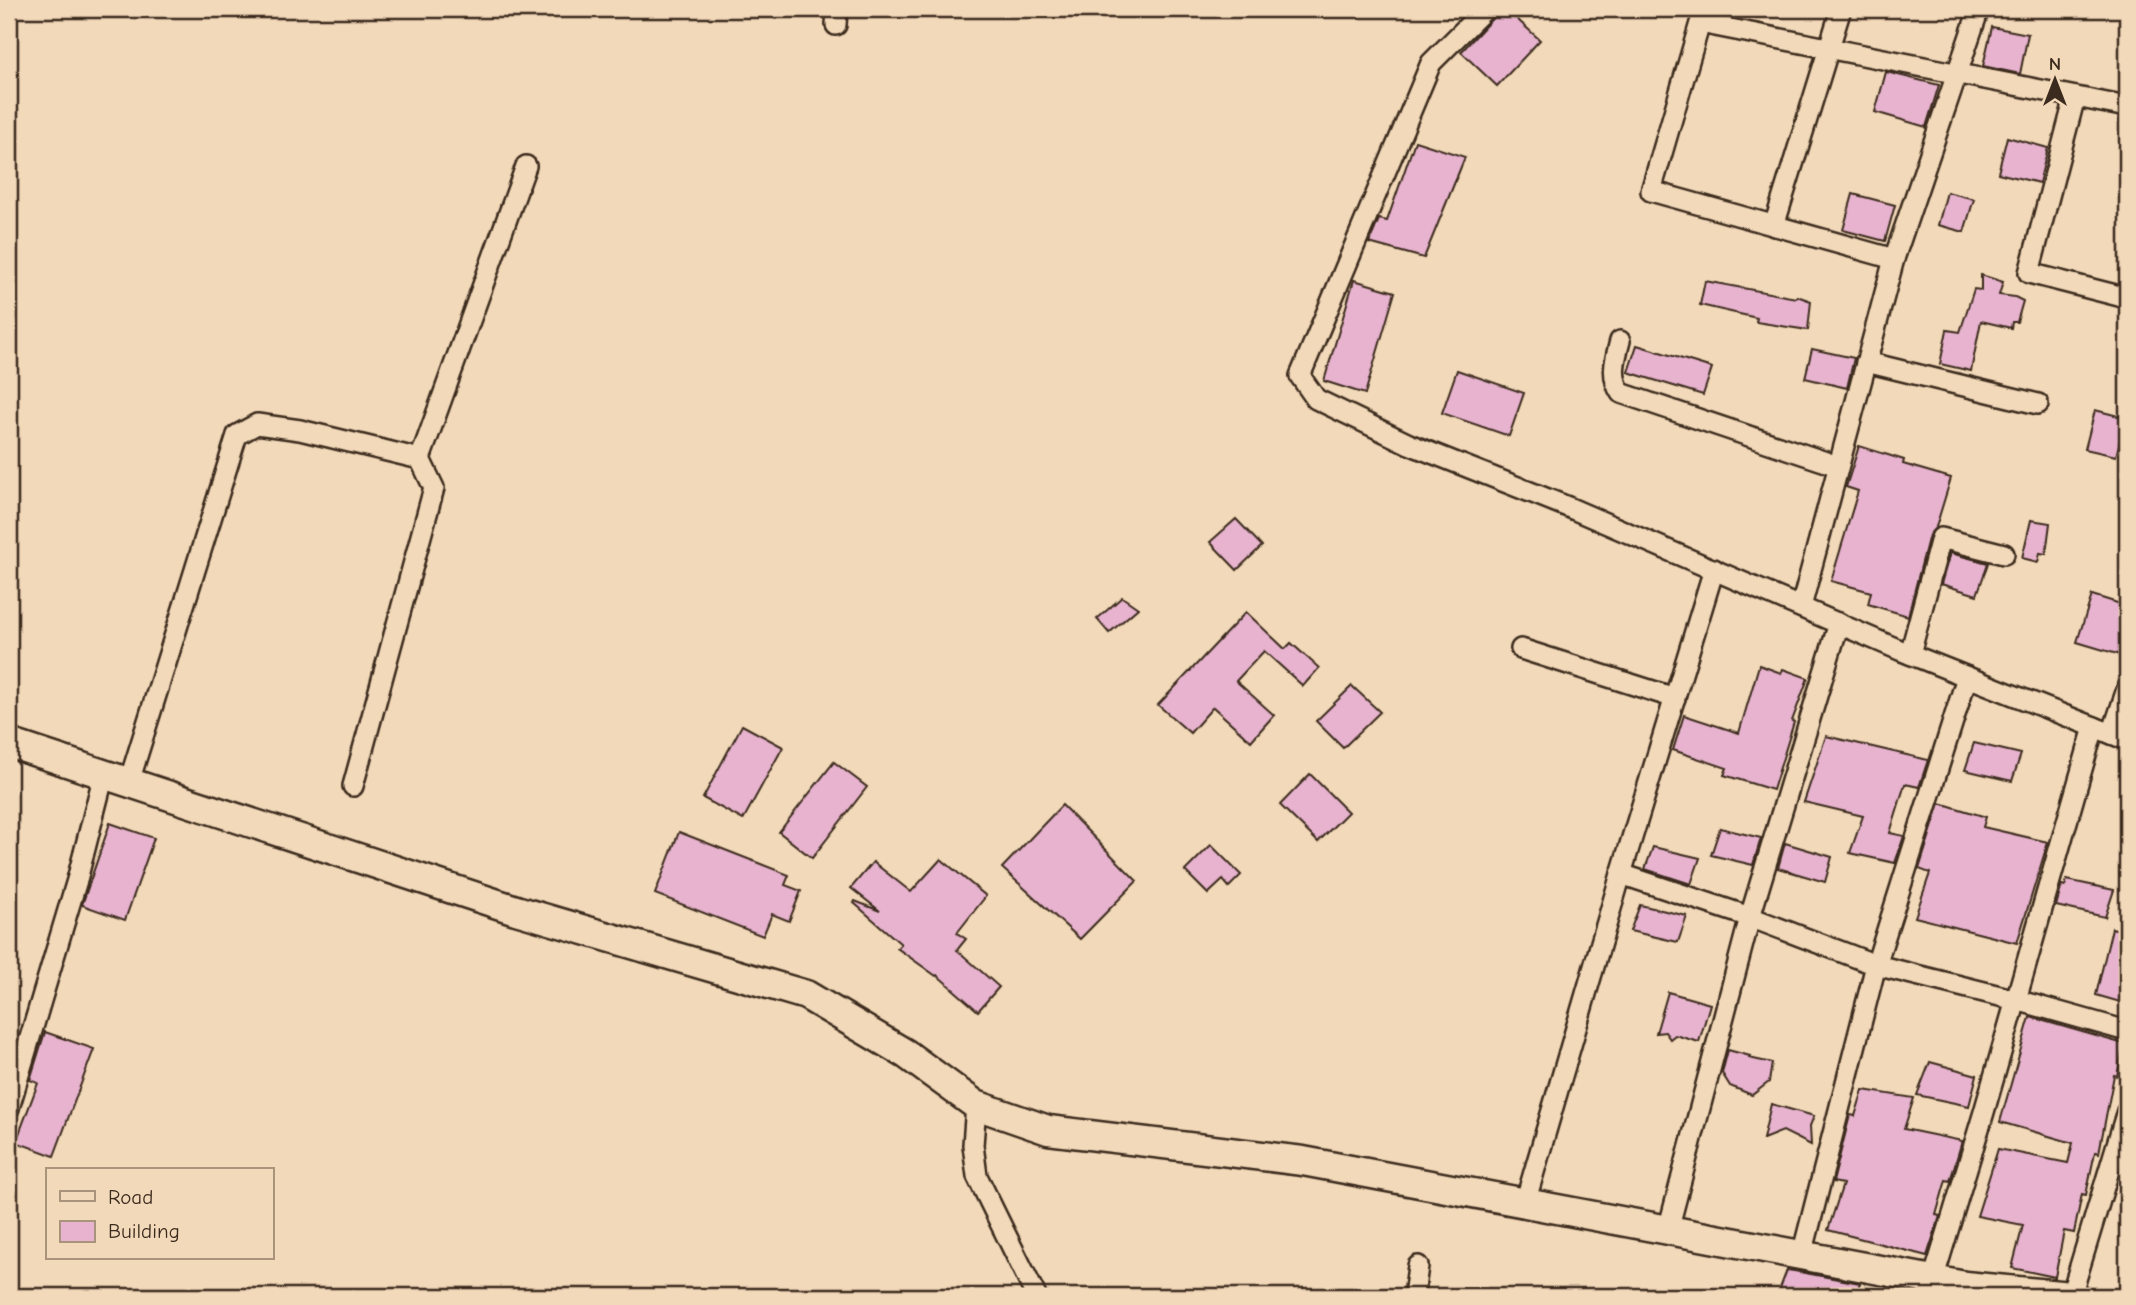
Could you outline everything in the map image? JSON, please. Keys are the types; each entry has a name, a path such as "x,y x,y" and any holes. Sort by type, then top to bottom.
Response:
{"street":[{"path":"1485,9 1431,64 1300,376 1316,398 1409,444 1568,507 1910,654 2111,734"},
{"path":"1774,226 1841,9"},
{"path":"1801,607 1894,259 1979,9"},
{"path":"1894,259 1651,191 1700,23 2127,107"},
{"path":"2075,97 2029,273 2127,299"},
{"path":"353,786 434,488 420,459 526,166"},
{"path":"1620,341 1613,370 1615,384 1621,393 1839,466"},
{"path":"1866,362 2038,404"},
{"path":"9,1108 77,880 117,778 237,435 257,424 290,428 420,459"},
{"path":"1910,654 1941,538 2004,554"},
{"path":"1525,1203 1714,569"},
{"path":"1668,1230 1749,916 1839,623"},
{"path":"1521,649 1675,698"},
{"path":"1802,1255 1876,965 1967,677"},
{"path":"1933,1280 2016,1000 2127,690"},
{"path":"9,743 516,910 806,995 906,1054 976,1105 1048,1129 1303,1161 1965,1286 2071,1296 2127,1111"},
{"path":"1621,874 1749,916 1876,965 2127,1031"},
{"path":"976,1105 973,1145 977,1176 1036,1296"},
{"path":"1414,1296 1418,1266"}],"building":[{"path":"1501,9 1506,9 1540,40 1497,86 1461,52"},
{"path":"1992,27 2028,34 2020,74 1983,66"},
{"path":"1886,72 1939,85 1926,127 1875,112"},
{"path":"2007,137 2048,148 2039,183 1998,173"},
{"path":"1415,141 1465,157 1424,258 1369,243 1379,219 1387,221"},
{"path":"1947,192 1974,199 1964,232 1938,225"},
{"path":"1853,194 1895,205 1885,241 1843,230"},
{"path":"1981,275 2003,282 1999,295 2023,301 2017,322 2012,322 2011,328 1981,321 1971,371 1940,364 1947,330 1960,332 1974,289 1981,290"},
{"path":"1354,280 1395,292 1365,394 1324,381"},
{"path":"1705,281 1796,298 1797,296 1811,301 1808,330 1756,322 1757,318 1700,305"},
{"path":"1637,345 1712,368 1703,395 1628,372"},
{"path":"1812,349 1854,358 1847,388 1805,378"},
{"path":"1457,370 1524,393 1509,436 1442,413"},
{"path":"2095,410 2126,418 2116,456 2085,449"},
{"path":"1859,446 1904,460 1903,464 1951,478 1936,527 1929,535 1908,616 1868,604 1871,592 1831,581 1858,491 1846,487"},
{"path":"1236,519 1262,546 1237,570 1210,542"},
{"path":"2031,520 2050,523 2046,554 2040,553 2038,562 2022,558"},
{"path":"1950,553 1988,563 1977,595 1941,584"},
{"path":"2092,595 2127,606 2127,657 2077,642"},
{"path":"1122,597 1138,608 1109,633 1097,619"},
{"path":"1246,612 1285,649 1291,643 1319,668 1303,686 1264,651 1236,681 1274,715 1251,741 1213,707 1190,733 1158,705"},
{"path":"1759,665 1781,673 1783,669 1808,678 1792,721 1794,722 1773,790 1724,775 1727,768 1673,750 1684,715 1739,733"},
{"path":"1352,686 1380,712 1343,748 1316,721"},
{"path":"742,725 783,747 743,820 703,798"},
{"path":"1826,736 1928,760 1919,787 1905,784 1890,833 1904,836 1895,863 1850,853 1863,816 1804,802"},
{"path":"1974,743 2021,754 2012,781 1965,770"},
{"path":"834,762 867,787 812,858 779,832"},
{"path":"1310,774 1348,812 1318,842 1280,805"},
{"path":"1940,803 1986,817 1983,827 2048,842 2017,943 1915,917 1930,873 1919,869"},
{"path":"1062,805 1137,881 1080,939 1002,868"},
{"path":"110,823 154,838 125,920 82,905"},
{"path":"1720,828 1761,838 1753,865 1711,855"},
{"path":"679,832 789,875 785,885 801,891 789,921 772,914 763,936 655,894"},
{"path":"1785,843 1832,857 1825,882 1778,868"},
{"path":"1211,845 1241,875 1229,887 1223,880 1208,894 1185,871"},
{"path":"1653,847 1700,858 1691,884 1645,869"},
{"path":"941,859 986,896 957,933 966,939 957,950 999,987 978,1011 937,975 897,948 901,944 854,903 855,901 880,911 851,888 873,862 911,892"},
{"path":"2067,880 2114,890 2105,917 2056,906 2062,885 2065,886"},
{"path":"1640,905 1687,916 1678,942 1630,931"},
{"path":"2112,928 2127,932 2127,1004 2096,995"},
{"path":"1668,992 1710,1004 1699,1042 1675,1035 1670,1039 1665,1032 1656,1033"},
{"path":"2030,1017 2124,1044 2117,1076 2114,1075 2099,1153 2095,1152 2074,1233 2064,1231 2055,1277 2012,1268 2023,1225 1977,1216 1998,1149 2068,1163 2073,1143 2000,1122"},
{"path":"45,1032 94,1049 54,1156 16,1142 38,1083 30,1080"},
{"path":"1728,1050 1772,1063 1769,1082 1752,1095 1730,1086 1722,1073"},
{"path":"1930,1062 1977,1075 1969,1106 1917,1095"},
{"path":"1863,1090 1914,1098 1904,1129 1962,1141 1950,1181 1946,1180 1936,1215 1940,1216 1927,1256 1828,1230 1843,1184 1833,1182 1850,1115 1855,1116"},
{"path":"1771,1104 1814,1116 1810,1126 1811,1145 1783,1131 1763,1139"},
{"path":"1787,1270 1860,1283 1855,1296 1777,1296"}]}
